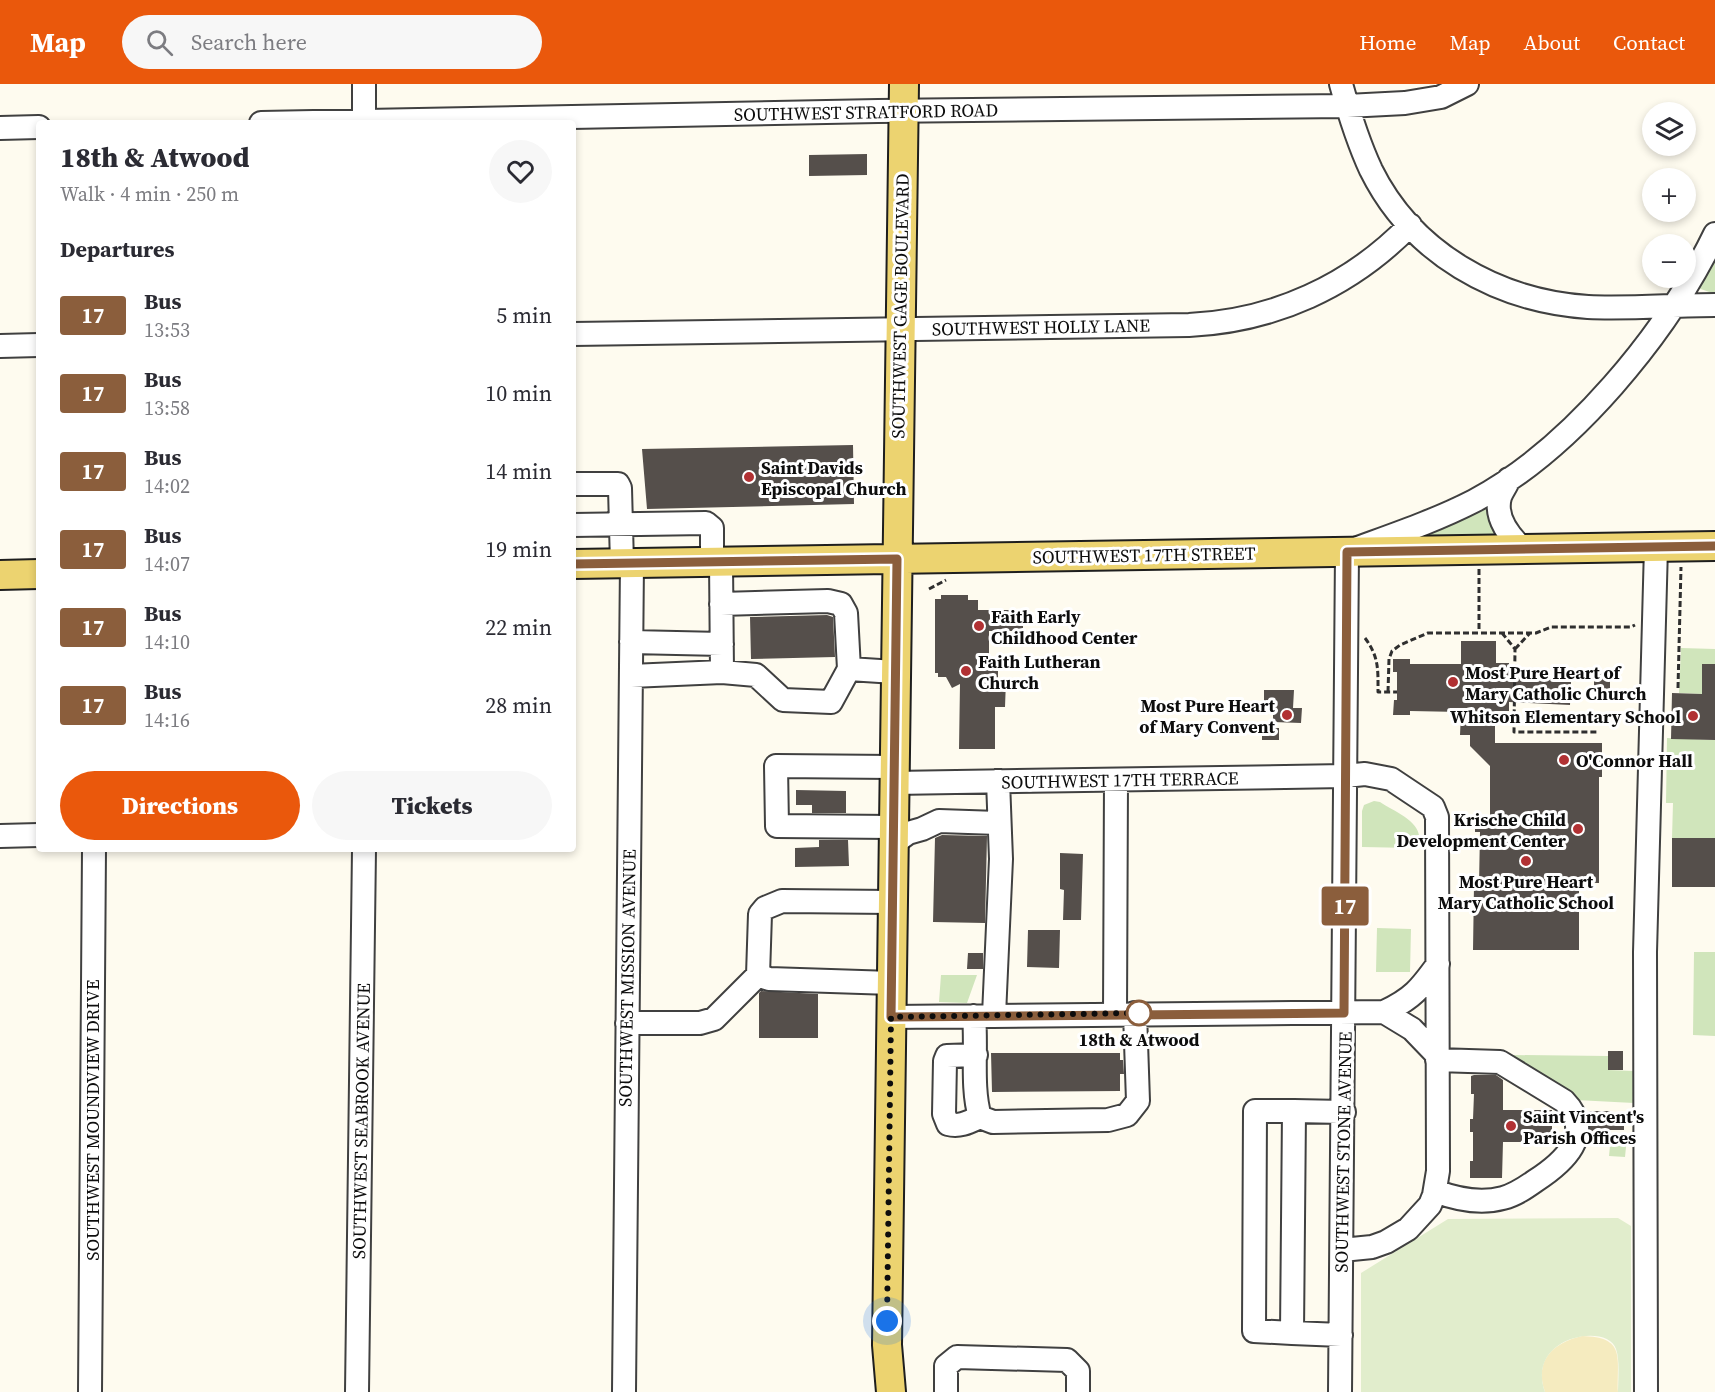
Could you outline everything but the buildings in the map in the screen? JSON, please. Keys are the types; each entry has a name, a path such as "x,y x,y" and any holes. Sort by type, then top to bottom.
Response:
{"main road":[{"name":"SOUTHWEST GAGE BOULEVARD","path":"891,1392 887,1345 903,98"},
{"name":"SOUTHWEST 17TH STREET","path":"576,564 1524,550 1656,557 1715,546"},
{"path":"0,575 36,574"}],"street":[{"path":"364,84 364,120"},
{"path":"1341,84 1372,171 1393,203 1433,249 1465,271 1518,294 1548,302 1587,307 1715,305"},
{"name":"SOUTHWEST STRATFORD ROAD","path":"409,120 903,98 1347,106 1406,104 1441,97 1467,84"},
{"path":"0,128 36,127"},
{"name":"SOUTHWEST HOLLY LANE","path":"576,334 1189,325 1230,322 1265,314 1296,303 1329,287 1394,242 1410,225"},
{"path":"1347,552 1446,514 1475,500 1509,479 1564,436 1628,368 1675,305 1715,234"},
{"path":"0,346 36,345"},
{"path":"1509,479 1500,498 1501,518 1512,538 1524,550"},
{"name":"SOUTHWEST MISSION AVENUE","path":"576,484 618,484 627,563 631,676 624,1392"},
{"path":"576,525 706,523 712,528 721,604 722,672"},
{"name":"SOUTHWEST STONE AVENUE","path":"1340,1392 1347,552"},
{"path":"1646,1392 1645,952 1656,557"},
{"path":"631,676 722,672 756,675 783,700 831,702 849,669 846,613 842,604 836,601 721,604"},
{"path":"631,642 722,644"},
{"path":"849,669 895,672"},
{"name":"SOUTHWEST 17TH TERRACE","path":"893,836 777,826 776,766 998,782 1356,774 1382,776 1433,807 1437,818 1438,964"},
{"path":"976,1055 947,1056 944,1114 948,1124 968,1123 980,1117 993,1122 1108,1120 1127,1115 1137,1101 1125,1013 1116,780"},
{"path":"980,1117 976,1105 976,1055 984,1016 1001,859 998,782"},
{"path":"893,836 922,829 939,821 998,823"},
{"path":"0,836 36,836"},
{"name":"SOUTHWEST MOUNDVIEW DRIVE","path":"90,1392 94,852"},
{"name":"SOUTHWEST SEABROOK AVENUE","path":"357,1392 364,852"},
{"path":"627,1023 700,1023 714,1019 758,975 760,914 765,908 782,901 893,902"},
{"path":"891,1017 1384,1012 1406,1001 1415,993 1438,964"},
{"path":"1342,1250 1372,1247 1397,1237 1430,1205 1435,1191 1438,1171 1438,964"},
{"path":"758,975 769,979 892,983"},
{"path":"1384,1012 1412,1029 1437,1057 1500,1062 1564,1101 1576,1117 1575,1140 1569,1153 1557,1167 1514,1195 1500,1199 1471,1200 1452,1198 1435,1191"},
{"path":"1341,1335 1254,1331 1255,1112 1344,1112"},
{"path":"1292,1333 1294,1112"},
{"path":"946,1392 946,1366 957,1357 1067,1360 1078,1371 1078,1392"}],"path":[{"path":"1656,557 1681,567 1678,688"},
{"path":"1479,564 1479,633"},
{"path":"1388,692 1389,659 1392,651 1396,647 1433,632 1530,633 1551,627 1631,627 1655,616"},
{"path":"1502,633 1515,649 1514,732 1599,732"},
{"path":"1515,649 1530,633"},
{"path":"1363,636 1373,648 1378,666 1378,692 1397,692"}],"green space":[{"path":"1715,256 1715,294 1698,288 1698,285"},
{"path":"1486,505 1496,536 1418,536"},
{"path":"1681,648 1715,649 1715,664 1702,664 1702,694 1679,693"},
{"path":"1667,738 1715,740 1715,838 1672,838 1673,803 1666,803"},
{"path":"1374,801 1380,802 1413,824 1418,830 1418,845 1413,848 1362,847 1362,811 1364,805"},
{"path":"1377,928 1411,929 1410,972 1376,972"},
{"path":"1694,952 1715,952 1715,1036 1693,1035"},
{"path":"941,975 977,975 967,1003 939,1002"},
{"path":"1514,1055 1608,1056 1608,1070 1634,1071 1634,1103 1576,1100 1512,1061"},
{"path":"1611,1136 1627,1137 1625,1157 1609,1156"},
{"path":"1618,1218 1631,1226 1631,1392 1618,1392 1617,1354 1610,1341 1599,1336 1585,1336 1570,1339 1557,1347 1547,1358 1542,1373 1545,1392 1361,1392 1361,1273 1448,1219"}],"sand":[{"path":"1582,1336 1606,1340 1616,1351 1618,1392 1545,1392 1542,1371 1548,1355 1562,1343"}],"bus line":[{"name":"17","path":"576,564 897,559 891,1017 1115,1013 1344,1013 1347,552 1715,546"}],"place":[{"name":"Saint Davids Episcopal Church","path":"749,477"},
{"name":"Faith Early Childhood Center","path":"979,626"},
{"name":"Faith Lutheran Church","path":"966,671"},
{"name":"Most Pure Heart of Mary Catholic Church","path":"1453,682"},
{"name":"Most Pure Heart of Mary Convent","path":"1287,715"},
{"name":"Whitson Elementary School","path":"1693,716"},
{"name":"O'Connor Hall","path":"1564,760"},
{"name":"Krische Child Development Center","path":"1578,829"},
{"name":"Most Pure Heart Mary Catholic School","path":"1526,861"},
{"name":"18th & Atwood","path":"1139,1013"},
{"name":"Saint Vincent's Parish Offices","path":"1511,1126"}],"route":[{"path":"887,1321 891,1017 1139,1013"}]}
